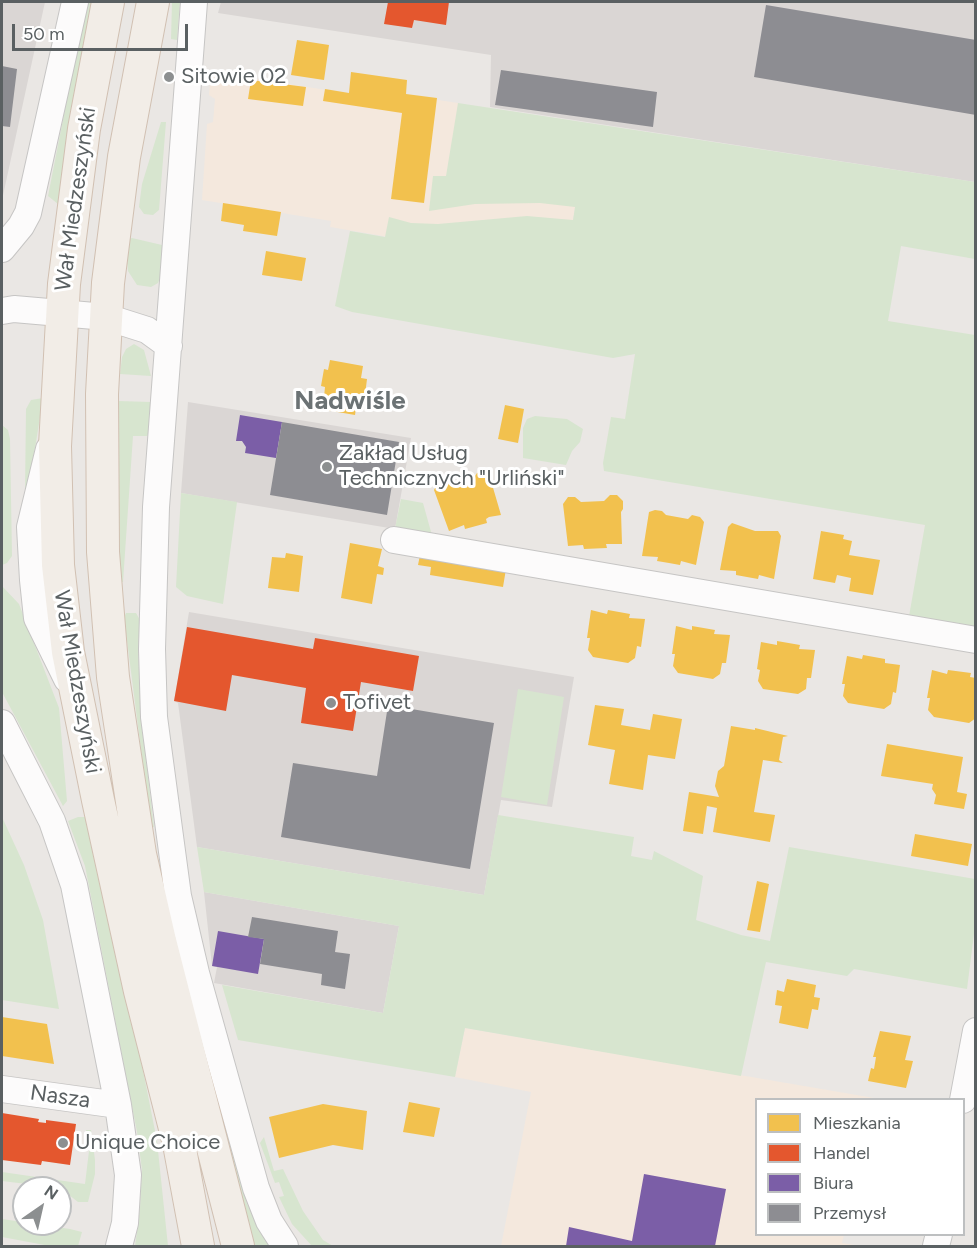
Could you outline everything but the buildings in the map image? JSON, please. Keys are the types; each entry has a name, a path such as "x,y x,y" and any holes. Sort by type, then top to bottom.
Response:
{"main road":[{"name":"Wał Miedzeszyński","path":"108,2 81,150 62,315 56,420 60,587 68,652 123,915 179,1144 198,1246"},
{"name":"Wał Miedzeszyński","path":"153,2 124,157 106,317 102,394 102,525 110,646 123,750 140,854 157,931 238,1246"}],"street":[{"name":"Wał Miedzeszyński","path":"2,249 21,226 31,201 75,2"},
{"path":"194,2 152,577 152,650 158,752 178,896 196,973 256,1188 269,1221 285,1246"},
{"path":"2,311 14,309 62,315 106,317 129,312 171,312"},
{"path":"106,317 147,330 169,346"},
{"path":"393,540 975,640"},
{"path":"2,723 52,821 74,885 118,1105 128,1175 125,1223 119,1246"},
{"path":"963,1098 975,1031"},
{"name":"Nasza","path":"2,1089 118,1105"}],"shaded area":[{"path":"2,2 45,2 2,200"},
{"path":"221,2 975,2 975,182 490,107 491,55 218,13"},
{"path":"211,72 378,98 379,91 458,103 577,194 566,267 330,227 331,221 202,200 207,124 213,122 215,99 209,95"},
{"path":"188,402 411,438 395,529 181,493"},
{"path":"189,612 574,677 552,807 501,800 484,895 197,847 178,703 174,701"},
{"path":"204,892 399,926 383,1013 214,983 217,967 212,966"},
{"path":"465,1028 874,1098 755,1098 755,1236 844,1236 842,1243 861,1246 501,1246 531,1092 455,1077"}],"green space":[{"path":"86,2 92,2 58,204 48,196"},
{"path":"172,2 180,2 177,40 171,39"},
{"path":"458,103 975,182 975,259 901,246 888,321 975,335 975,632 908,622 925,525 604,471 603,463 611,417 625,419 635,354 613,358 352,312 335,306 350,231 385,237 389,217 411,223 438,224 527,216 573,220 575,207 540,203 475,204 429,211 433,176 446,176"},
{"path":"161,122 166,122 159,210 153,215 144,214 139,207 142,184"},
{"path":"129,239 162,245 161,276 158,283 151,287 137,285 128,271"},
{"path":"134,344 144,350 151,376 120,374 122,357 126,349"},
{"path":"43,398 28,493 25,492 26,409 31,400"},
{"path":"118,401 151,402 149,433 147,436 133,436 123,582 121,582 116,496"},
{"path":"535,416 567,419 583,429 580,442 572,451 566,465 523,458 523,428 527,419"},
{"path":"2,425 8,430 10,439 12,556 7,563 2,565"},
{"path":"181,493 237,502 223,604 187,596 176,587"},
{"path":"401,499 423,503 433,539 394,533"},
{"path":"2,586 19,604 59,708 67,801 63,806 2,692"},
{"path":"126,613 136,613 140,620 138,651 143,734 154,827 151,828 124,617"},
{"path":"518,689 564,697 547,805 501,797"},
{"path":"498,815 634,837 631,856 652,860 654,851 703,876 696,920 741,935 770,941 789,847 975,879 975,926 967,989 854,969 847,976 766,962 741,1076 465,1028 455,1077 238,1040 222,985 383,1013 399,926 204,892 197,847 484,895"},
{"path":"2,817 24,865 43,920 59,1009 2,1000"},
{"path":"86,817 136,1035 157,1141 168,1246 135,1246 142,1170 137,1132 85,866 68,821"},
{"path":"198,1027 200,1027 247,1204 270,1246 254,1246"},
{"path":"86,1130 91,1130 95,1174 88,1202 78,1202 72,1197 72,1182 85,1184 89,1151"},
{"path":"264,1137 274,1171 283,1169 303,1211 323,1240 333,1246 312,1246 292,1224 279,1197 284,1196 279,1182 275,1183 260,1143"},
{"path":"2,1172 30,1176 12,1176 12,1182 2,1181"},
{"path":"2,1219 12,1220 12,1236 72,1236 72,1230 82,1232 78,1246 50,1246 2,1237"}],"place":[{"name":"Sitowie 02","path":"169,77"},
{"name":"Zakład Usług Technicznych \"Urliński\"","path":"327,467"},
{"name":"Tofivet","path":"331,703"},
{"name":"Unique Choice","path":"63,1143"}],"district":[{"name":"Nadwiśle","path":"350,401"}]}
